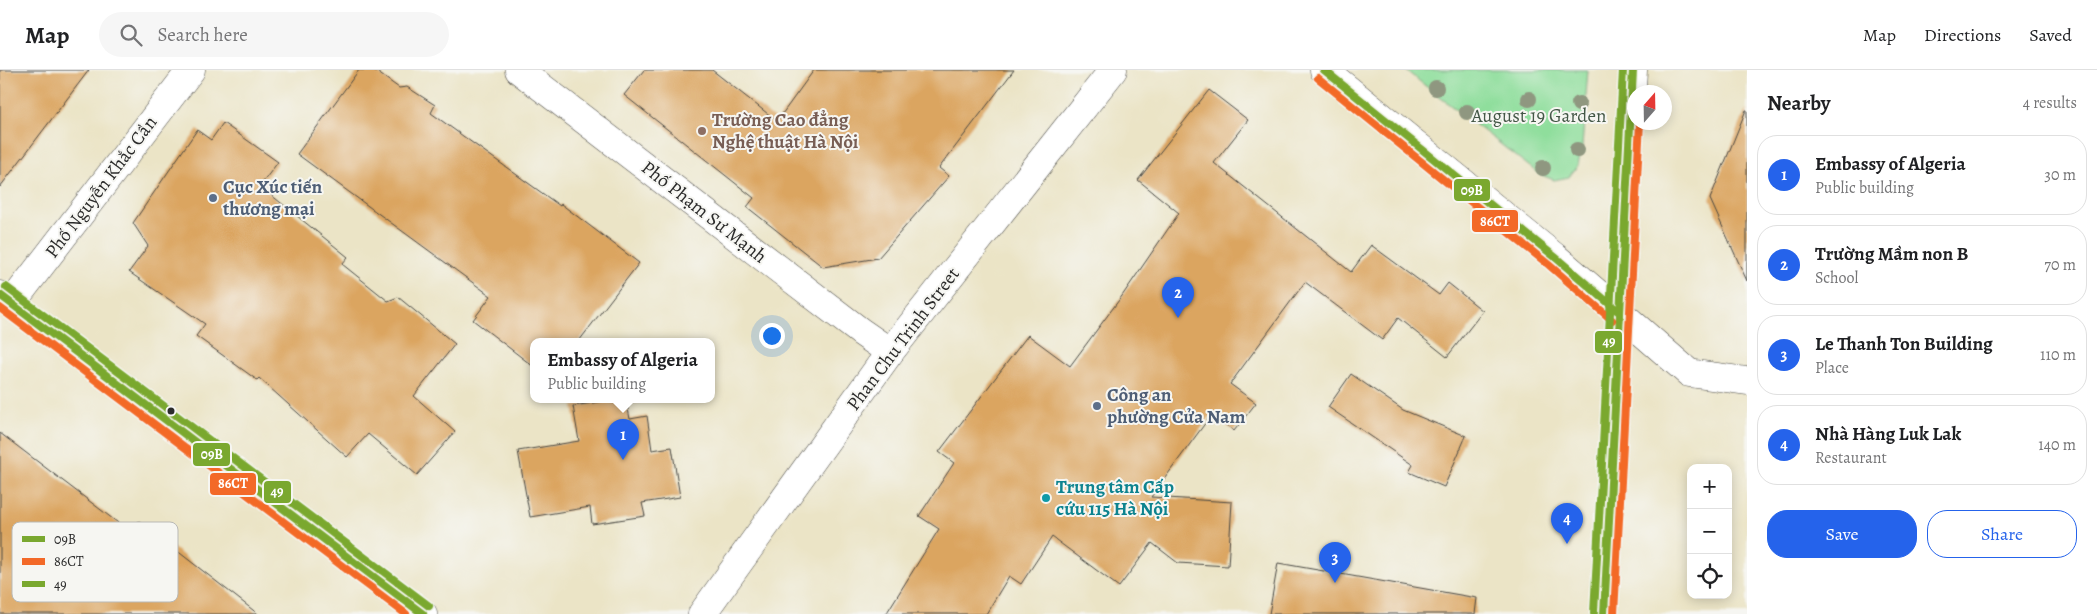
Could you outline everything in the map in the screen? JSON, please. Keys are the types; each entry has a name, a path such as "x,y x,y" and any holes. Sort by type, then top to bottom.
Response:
{"street":[{"name":"Phố Nguyễn Khắc Cần","path":"6,300 191,70"},
{"name":"Phố Phạm Sư Mạnh","path":"519,70 861,332 890,352"},
{"name":"Phan Chu Trinh Street","path":"702,614 890,352 1113,70"},
{"path":"1324,70 1555,256 1689,373 1747,381"},
{"path":"1604,614 1633,70"},
{"path":"6,300 423,614"}],"green space":[{"name":"August 19 Garden","path":"1405,70 1588,70 1582,147 1578,165 1569,177 1554,180 1539,174"}],"building":[{"path":"0,70 89,70 0,187"},
{"path":"359,70 374,70 399,88 407,87 435,105 431,113 560,206 561,204 639,263 581,338 530,338 530,364 473,320 491,296 297,154"},
{"path":"644,70 712,70 777,121 814,70 1014,70 939,168 949,176 878,258 823,267 747,207 754,198 624,95"},
{"path":"1209,90 1248,120 1214,163 1351,272 1371,245 1439,295 1448,283 1483,311 1447,357 1398,318 1382,340 1305,282 1230,384 1256,403 1234,431 1212,414 1151,497 1232,502 1228,566 1178,563 1152,543 1119,587 1052,537 1021,584 1009,576 986,614 886,614 939,529 919,516 954,463 939,452 1028,335 1070,366 1122,296 1179,213 1138,180"},
{"path":"1747,110 1747,281 1710,199"},
{"path":"223,123 278,162 260,186 348,257 342,264 388,301 398,297 455,344 414,396 455,432 417,475 368,434 347,457 259,378 257,380 196,336 205,324 129,272 148,246 133,223 197,130 211,140"},
{"path":"1351,374 1403,410 1466,436 1444,487 1409,472 1413,465 1328,407"},
{"path":"592,403 627,403 630,419 647,416 652,450 672,447 680,497 642,503 645,516 592,524 590,507 530,517 518,451 579,441 573,406"},
{"path":"0,433 117,522 12,522 12,602 178,602 178,551 258,614 0,614"},
{"path":"1278,563 1477,598 1475,614 1269,614"}],"transit line":[{"name":"09B","path":"1324,70 1555,257 1619,312"},
{"name":"49","path":"1594,613 1623,70"},
{"name":"09B","path":"1604,614 1633,70"},
{"name":"86CT","path":"1318,78 1549,265 1612,320"},
{"name":"86CT","path":"1614,614 1640,130"},
{"name":"49","path":"6,287 429,606"},
{"name":"09B","path":"0,295 423,614"},
{"name":"86CT","path":"0,308 406,614"}],"place":[{"name":"Trường Cao đẳng Nghệ thuật Hà Nội","path":"702,131"},
{"name":"Cục Xúc tiến thương mại","path":"213,198"},
{"name":"Trường Mầm non B","path":"1178,318"},
{"name":"Công an phường Cửa Nam","path":"1097,406"},
{"name":"Embassy of Algeria","path":"623,460"},
{"name":"Trung tâm Cấp cứu 115 Hà Nội","path":"1046,498"},
{"name":"Nhà Hàng Luk Lak","path":"1567,544"},
{"name":"Le Thanh Ton Building","path":"1335,583"}]}
